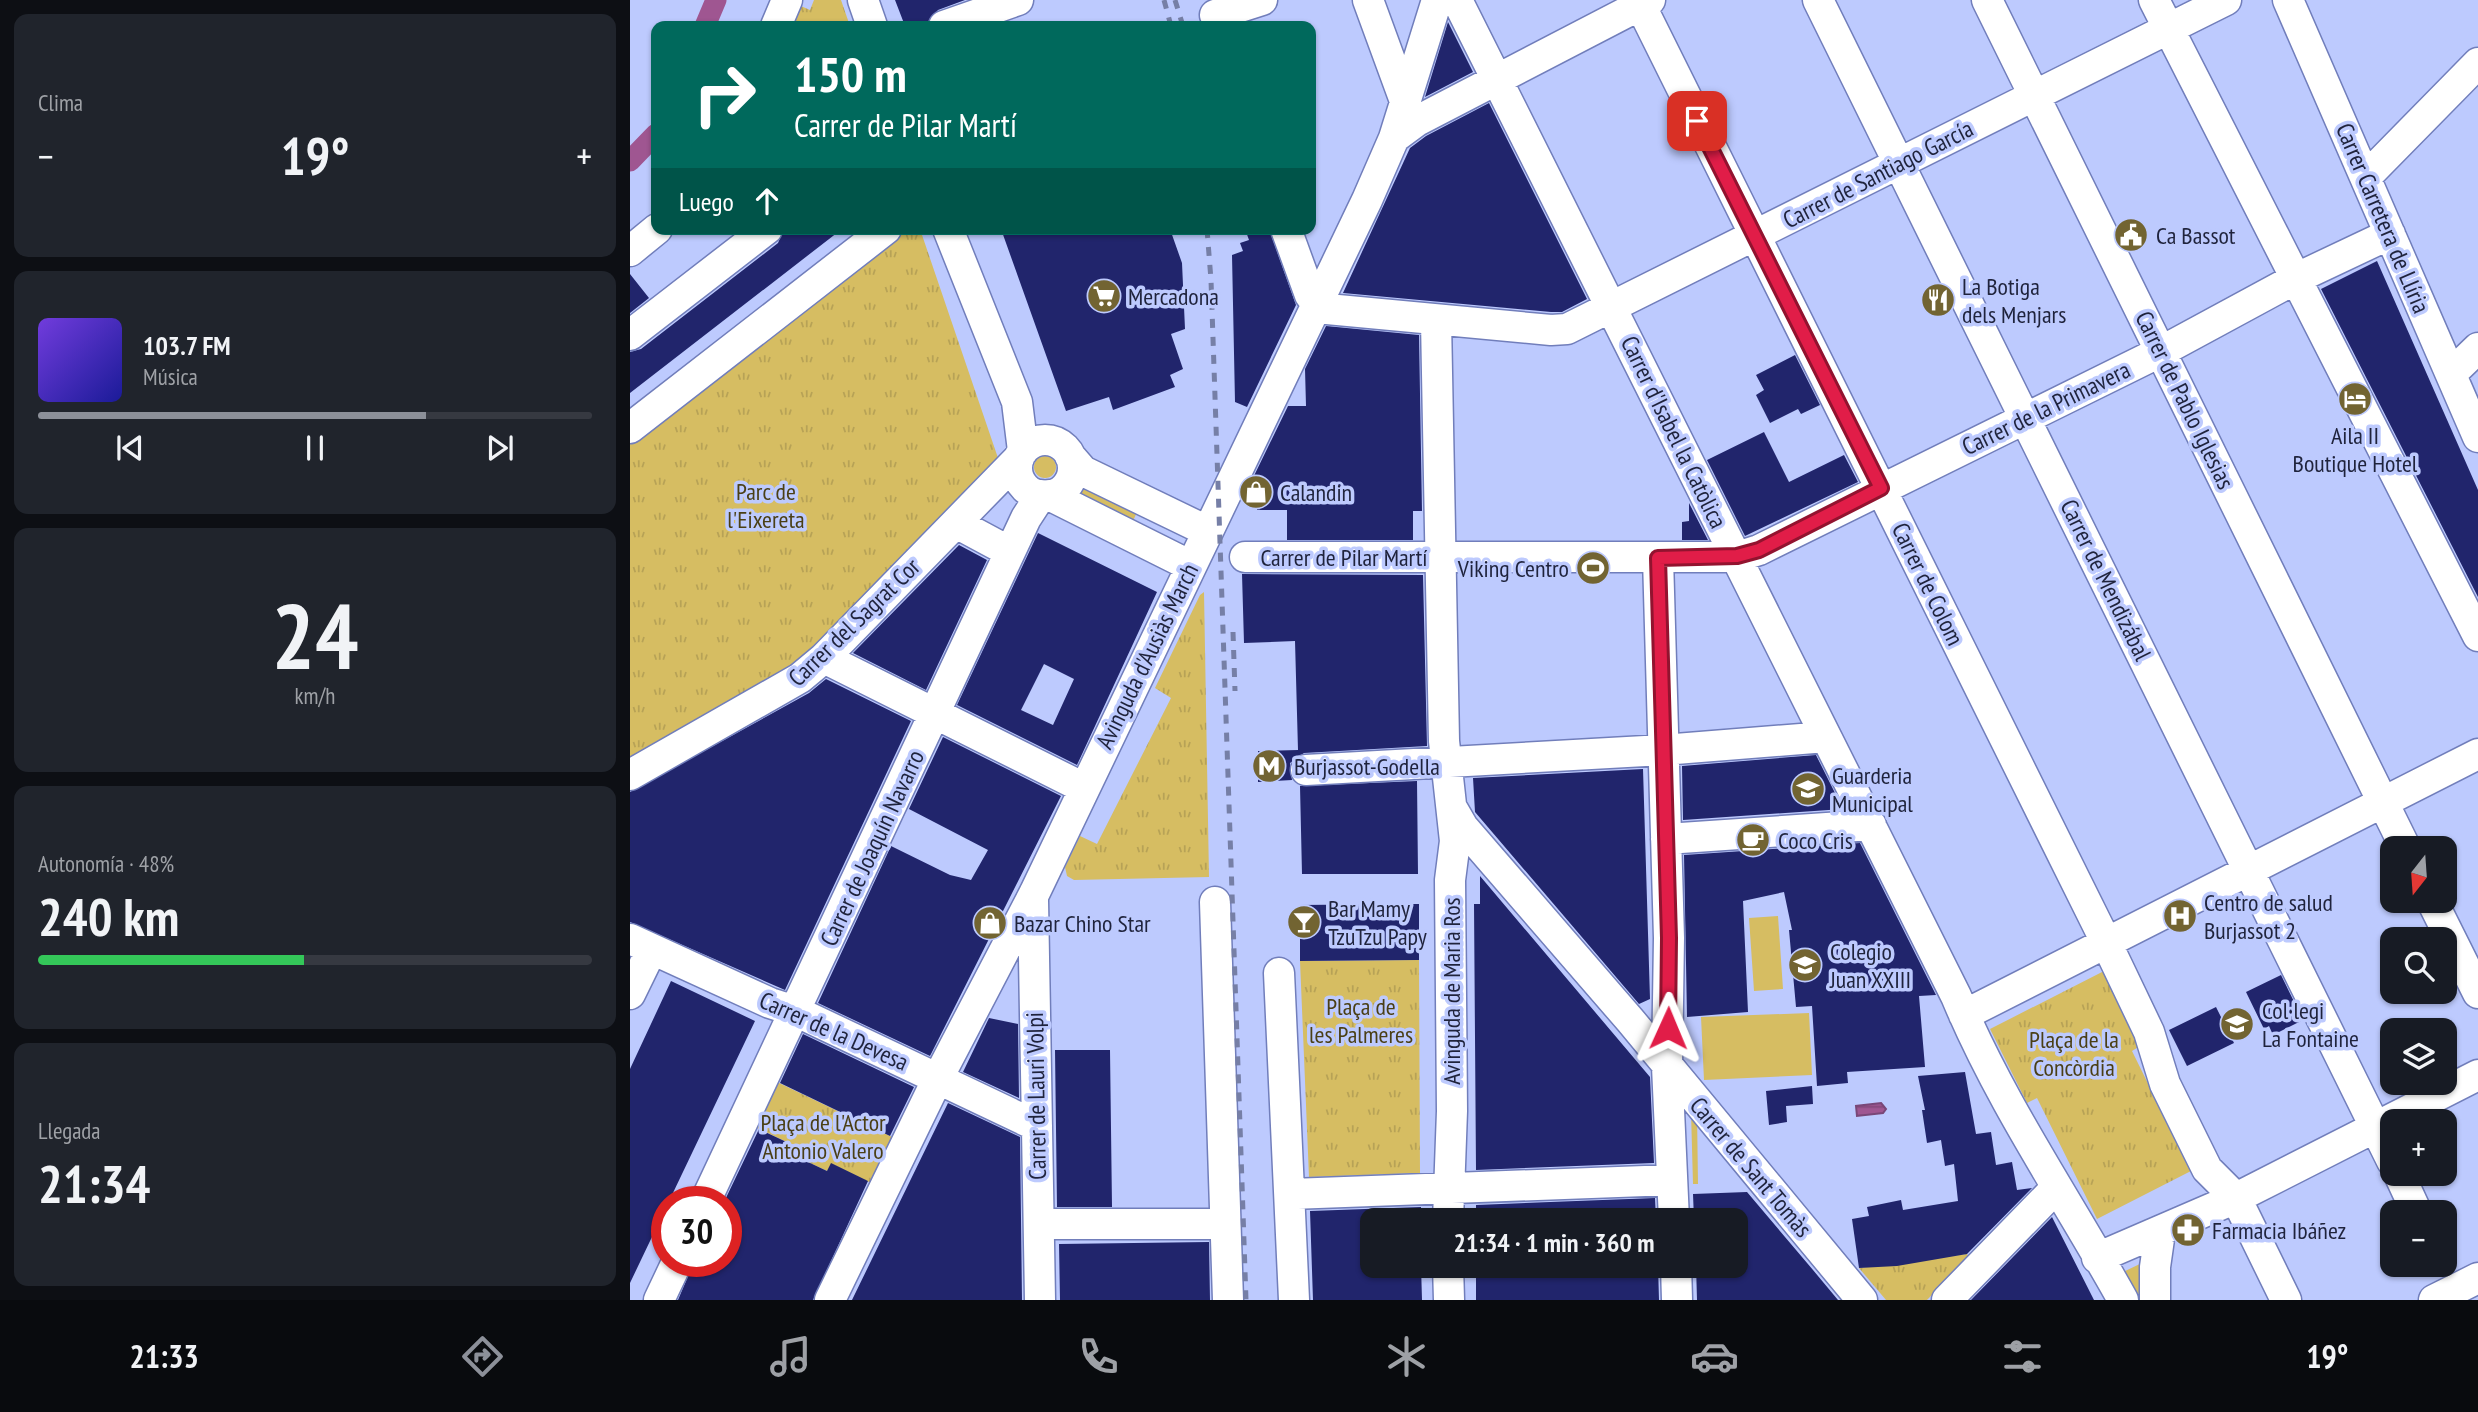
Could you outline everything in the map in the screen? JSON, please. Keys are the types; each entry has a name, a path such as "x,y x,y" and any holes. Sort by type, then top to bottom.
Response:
{"street":[{"path":"778,21 787,0"},
{"path":"863,0 870,21"},
{"path":"958,21 1018,0"},
{"path":"1215,14 1262,0"},
{"path":"1368,0 1405,101"},
{"name":"Avinguda d'Ausiàs March","path":"831,1300 938,1078 1035,892 1317,305 1394,138 1437,0"},
{"name":"Carrer d'Isabel la Catòlica","path":"1457,0 1964,1015"},
{"name":"Carrer de Mendizábal","path":"1818,0 2380,1136"},
{"name":"Carrer de Pablo Iglesias","path":"1987,0 2400,836"},
{"path":"2154,0 2478,636"},
{"name":"Carrer de Santiago García","path":"1317,305 1337,311 1559,330 1612,307 1899,166 2032,95 2226,0"},
{"name":"Carrer Carretera de Llíria","path":"2288,0 2478,437"},
{"path":"1394,138 1417,121 1643,2"},
{"name":"Carrer de Colom","path":"1643,2 1754,237 2106,942"},
{"path":"2366,177 2478,63"},
{"path":"630,250 651,234"},
{"name":"Carrer de la Primavera","path":"1737,556 1759,550 2027,418 2162,351 2297,278 2390,234"},
{"path":"630,335 759,235"},
{"path":"630,428 878,235"},
{"path":"950,235 1017,402 1021,482 1191,566"},
{"path":"1288,235 1310,295 1317,305"},
{"name":"Avinguda de Maria Ros","path":"1436,320 1444,741 1452,808 1453,864 1452,1111 1448,1208"},
{"path":"2451,374 2478,348"},
{"path":"1017,402 1042,432 1064,450 1083,471 1207,531"},
{"path":"1021,455 1035,442 1050,440 1064,450 1073,466 1069,481 1064,488 1045,495"},
{"name":"Carrer del Sagrat Cor","path":"630,775 780,692 824,658 1021,455"},
{"name":"Carrer de Joaquín Navarro","path":"713,1186 1034,502 1045,495"},
{"path":"956,523 1010,552"},
{"name":"Carrer de Pilar Martí","path":"1245,557 1737,556"},
{"path":"1658,558 1666,839 1667,1066 1673,1208"},
{"path":"824,658 1084,788"},
{"path":"1306,770 1663,750 1826,737"},
{"path":"2123,1300 2056,1189 1964,1015 2249,872 2382,800 2478,754"},
{"name":"Carrer de Sant Tomàs","path":"1452,808 1464,827 1630,1020 1862,1300"},
{"path":"1666,839 1871,825"},
{"path":"1453,864 1468,852 1490,856"},
{"name":"Carrer de Lauri Volpi","path":"1035,892 1032,907 1040,1300"},
{"path":"1215,902 1228,1300"},
{"path":"2438,914 2478,993"},
{"path":"2106,942 2149,1032 2165,1084 2207,1169 2236,1198 2286,1300"},
{"path":"630,994 641,944"},
{"name":"Carrer de la Devesa","path":"641,944 770,1003 795,1011 1037,1126"},
{"path":"1279,973 1294,1300"},
{"path":"1630,1020 1649,1024 1668,1008"},
{"path":"2090,1247 2160,1232 2236,1198 2478,1075"},
{"path":"1291,1194 1672,1180"},
{"path":"1947,1300 2056,1189"},
{"path":"1039,1224 1225,1224"},
{"path":"2155,1300 2155,1268 2160,1232"},
{"path":"659,1300 670,1277"},
{"path":"1448,1278 1449,1300"},
{"path":"1676,1278 1677,1300"}],"green space":[{"path":"814,0 841,0 848,21 787,21 794,3 810,10"},
{"name":"Parc de l'Eixereta","path":"885,235 922,235 998,458 849,613 799,659 776,677 630,757 630,436"},
{"path":"1045,456 1053,459 1056,467 1053,475 1045,478 1037,475 1034,467 1037,459"},
{"path":"1077,484 1137,512 1133,521 1074,492"},
{"path":"1204,592 1209,877 1074,880 1067,876 1065,867 1080,836 1097,844 1171,698 1155,688 1200,595"},
{"path":"1778,916 1783,989 1754,991 1749,918"},
{"name":"Plaça de les Palmeres","path":"1419,960 1420,1173 1309,1177 1300,961"},
{"name":"Plaça de la Concòrdia","path":"2104,971 2140,1046 2132,1051 2191,1171 2097,1219 2037,1098 2027,1103 1990,1029"},
{"path":"1809,1013 1812,1075 1704,1080 1701,1017"},
{"name":"Plaça de l'Actor Antonio Valero","path":"777,1082 892,1137 871,1183 832,1164 827,1171 791,1154 795,1146 755,1127"},
{"path":"1691,1112 1697,1112 1698,1184 1693,1184"},
{"path":"1967,1254 1969,1257 1927,1300 1886,1300 1859,1268"},
{"path":"2144,1262 2147,1300 2135,1300 2121,1273"}],"shaded area":[{"path":"1881,1103 1886,1109 1883,1113 1857,1116 1856,1106"}],"building":[{"path":"895,0 965,0 938,10 929,21 903,21"},
{"path":"1448,22 1473,72 1425,97"},
{"path":"1489,103 1587,299 1562,312 1551,312 1343,293 1410,148 1426,136"},
{"path":"781,235 834,235 630,393 630,352 641,349 778,243"},
{"name":"Mercadona","path":"1003,235 1172,235 1182,263 1185,329 1171,334 1183,369 1170,375 1175,387 1113,410 1109,397 1066,411"},
{"path":"1247,235 1271,235 1296,305 1247,407 1235,402 1232,255 1243,251 1240,243 1249,240"},
{"path":"2377,261 2478,490 2478,597 2321,289"},
{"path":"630,274 649,298 630,313"},
{"path":"1326,326 1419,335 1422,511 1413,511 1413,540 1287,540 1287,510 1257,510 1257,483 1250,484 1288,406 1306,406 1305,369"},
{"path":"1795,355 1820,405 1801,414 1798,409 1770,423 1756,395 1764,390 1756,375"},
{"path":"1764,432 1789,482 1844,455 1858,482 1745,536 1707,460"},
{"path":"1689,503 1708,540 1682,540 1682,522 1689,521"},
{"path":"1038,533 1157,592 1077,765 957,705","holes":["1044,664 1074,679 1053,725 1021,710"]},
{"path":"959,545 987,560 926,690 853,653"},
{"path":"1242,574 1423,575 1427,746 1304,753 1290,763 1292,780 1258,782 1258,751 1298,750 1295,641 1244,643"},
{"path":"826,679 911,721 785,990 630,922 630,792 809,693"},
{"path":"943,737 1061,796 930,1056 818,1003 891,846 950,875 971,880 988,850 909,809"},
{"path":"1816,755 1843,809 1683,820 1682,766"},
{"path":"1643,769 1650,999 1639,1004 1475,812 1473,778"},
{"path":"1417,781 1418,874 1302,874 1300,786"},
{"path":"1860,843 1936,995 1919,996 1925,1067 1847,1072 1848,1083 1817,1086 1812,1006 1796,1007 1789,930 1792,930 1784,892 1743,901 1748,1012 1687,1017 1684,855"},
{"path":"1480,876 1650,1077 1654,1163 1476,1170 1474,904 1480,904"},
{"path":"1419,904 1419,960 1300,961 1300,905"},
{"path":"2281,975 2303,1020 2273,1035 2269,1026 2264,1029 2246,992"},
{"path":"671,981 755,1021 676,1186 651,1186 651,1239 630,1283 630,1069"},
{"path":"2216,1007 2234,1043 2187,1066 2169,1030"},
{"path":"989,1018 1018,1024 1019,1098 963,1072"},
{"path":"803,1034 914,1087 890,1136 780,1083"},
{"path":"1055,1050 1110,1050 1112,1207 1057,1207"},
{"path":"1965,1072 1976,1134 1991,1132 1996,1165 2012,1162 2017,1190 2032,1188 1967,1254 1897,1266 1859,1268 1852,1219 1869,1216 1867,1207 1901,1200 1903,1210 1958,1201 1954,1164 1945,1166 1941,1140 1927,1143 1922,1110 1925,1110 1918,1076"},
{"path":"1812,1086 1813,1104 1786,1106 1787,1122 1769,1125 1766,1091"},
{"path":"948,1103 1020,1137 1022,1300 852,1300"},
{"path":"759,1129 795,1146 791,1154 827,1171 831,1163 868,1181 813,1300 678,1300 688,1277 742,1277 742,1186 732,1186"},
{"path":"1747,1192 1838,1300 1697,1300 1696,1278 1748,1278 1748,1208 1694,1208 1693,1194"},
{"path":"1655,1198 1655,1208 1476,1208 1476,1205"},
{"path":"1360,1209 1360,1278 1421,1278 1422,1300 1313,1300 1310,1211"},
{"path":"2052,1217 2094,1300 1971,1300"},
{"path":"1209,1242 1210,1300 1060,1300 1059,1244"},
{"path":"1476,1278 1658,1278 1659,1300 1476,1300"}],"waterway":[{"path":"707,21 716,0"},
{"path":"630,161 651,139"}],"railway":[{"path":"1164,0 1170,21"},
{"path":"1175,0 1181,21"},
{"path":"1207,235 1246,1300"},
{"path":"1233,632 1235,691"}],"place":[{"name":"Ca Bassot","path":"2131,235"},
{"name":"Mercadona","path":"1104,296"},
{"name":"La Botiga dels Menjars","path":"1938,300"},
{"name":"Aila II Boutique Hotel","path":"2355,399"},
{"name":"Calandin","path":"1256,492"},
{"name":"Viking Centro","path":"1593,568"},
{"name":"Burjassot-Godella","path":"1269,766"},
{"name":"Guarderia Municipal","path":"1808,789"},
{"name":"Coco Cris","path":"1753,840"},
{"name":"Centro de salud Burjassot 2","path":"2180,916"},
{"name":"Bar Mamy TzuTzu Papy","path":"1304,922"},
{"name":"Bazar Chino Star","path":"990,923"},
{"name":"Colegio Juan XXIII","path":"1805,965"},
{"name":"Col·legi La Fontaine","path":"2237,1024"},
{"name":"Farmacia Ibáñez","path":"2188,1230"}],"route":[{"path":"1668,1028 1669,938 1658,558 1717,558 1759,550 1881,488 1697,121"}]}
